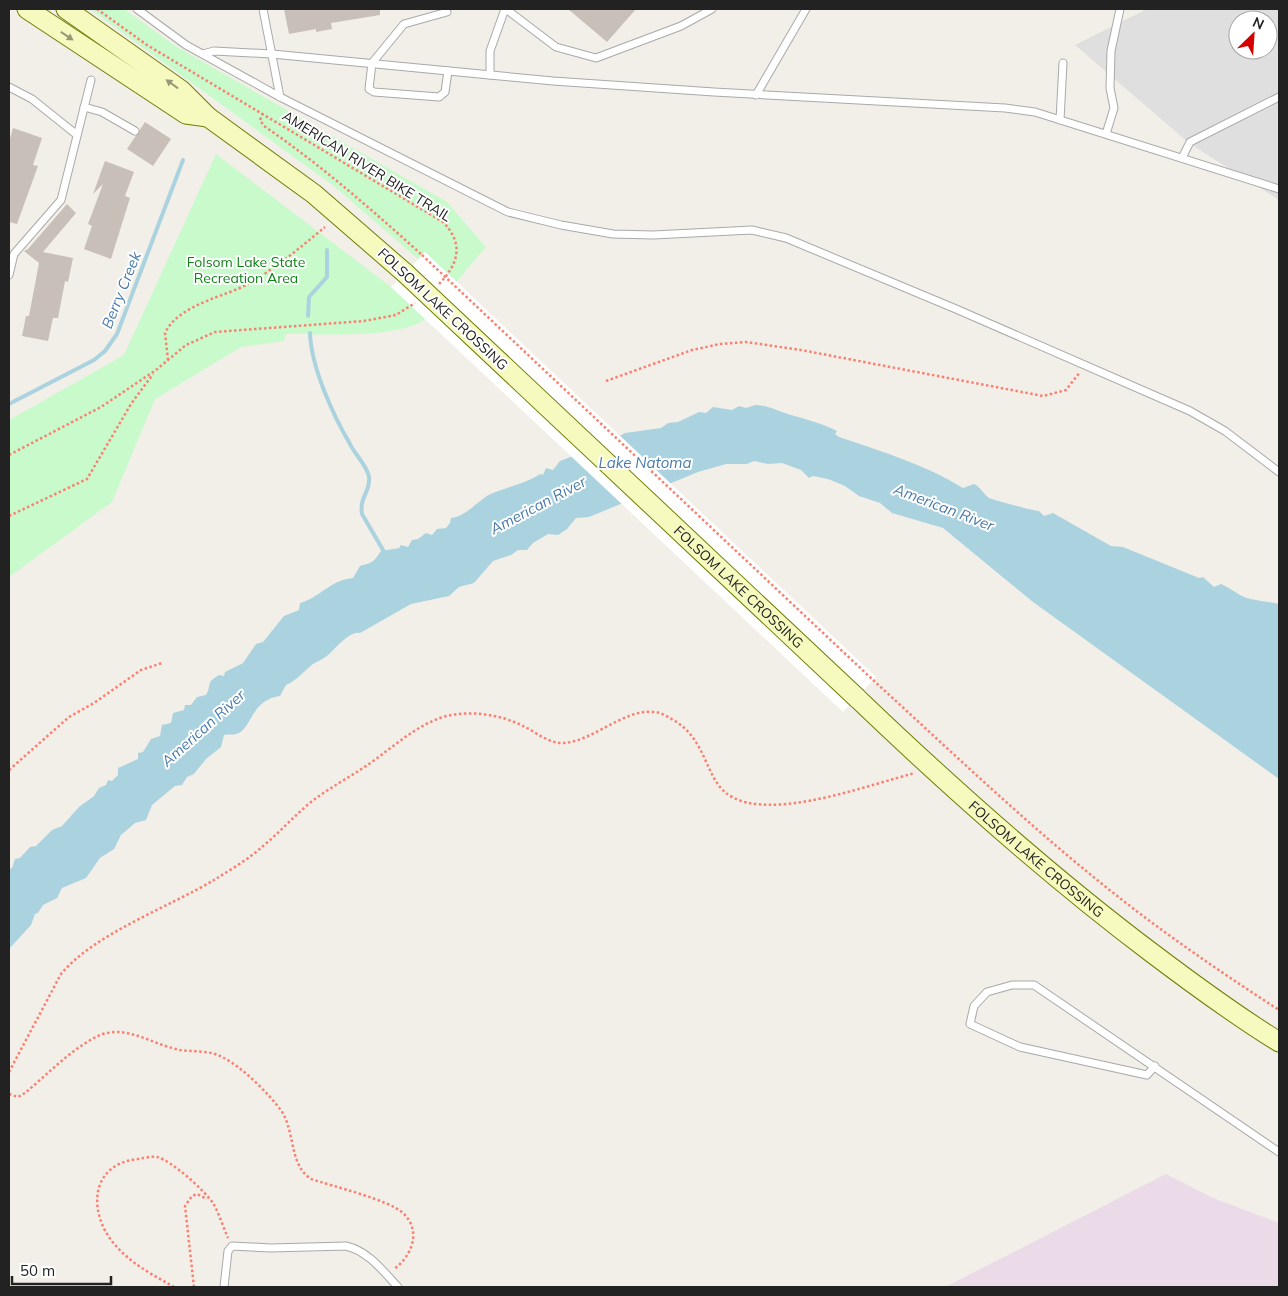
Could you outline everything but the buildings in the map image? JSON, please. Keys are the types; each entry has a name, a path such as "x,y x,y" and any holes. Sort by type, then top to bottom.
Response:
{"main road":[{"name":"FOLSOM LAKE CROSSING","path":"27,9 186,114 208,118"},
{"name":"FOLSOM LAKE CROSSING","path":"66,9 181,90 208,118 314,194 405,273 1012,842 1112,922 1190,981 1279,1042"}],"lane":[{"path":"137,9 186,45 280,97 508,212 560,225 613,234 653,235 752,230 786,238 1190,411 1225,431 1279,472"},
{"path":"263,9 280,97"},
{"path":"490,75 490,51 505,9 556,47 596,58 681,26 712,9"},
{"path":"756,95 806,9"},
{"path":"1106,134 1114,108 1110,88 1110,51 1120,9"},
{"path":"447,12 404,24 372,63 369,89 374,92 439,97 445,92 448,70"},
{"path":"203,54 214,51 272,54 490,75 756,95 1005,108 1035,112 1279,189"},
{"path":"1060,120 1063,63"},
{"path":"9,275 10,264 14,254 61,200 91,80"},
{"path":"9,87 32,99 77,135"},
{"path":"1182,158 1190,142 1279,97"},
{"path":"84,107 102,112 135,131"},
{"path":"1155,1066 1147,1076 1020,1047 970,1024 974,1006 987,992 1012,985 1034,985 1155,1066 1279,1152"},
{"path":"224,1287 226,1259 228,1251 232,1246 271,1248 346,1246 366,1254 398,1287"}],"path":[{"name":"AMERICAN RIVER BIKE TRAIL","path":"97,9 148,45 443,222 453,232 457,256 451,271 433,291"},
{"path":"263,113 260,120 264,126 332,176 422,255 873,680 1000,796 1121,899 1217,969 1279,1010"},
{"path":"168,360 165,333 179,317 212,298 255,280 325,228"},
{"path":"9,456 101,408 156,370 186,345 215,332 364,321 396,315 420,300"},
{"path":"606,381 692,350 720,344 746,342 793,348 1043,396 1066,390 1075,381 1084,364"},
{"path":"9,516 87,479 131,404 156,370"},
{"path":"9,770 69,716 94,704 141,670 162,663"},
{"path":"9,1072 62,974 71,962 87,950 229,869 261,848 311,802 415,729 443,717 466,714 496,716 521,724 547,739 562,743 575,741 640,713 653,712 664,715 685,727 690,733 700,746 726,793 749,803 776,805 809,801 932,769"},
{"path":"9,1094 18,1097 25,1094 84,1045 101,1034 119,1032 168,1047 199,1051 224,1057 241,1069 280,1109 288,1125 298,1166 303,1174 312,1179 390,1206 402,1212 410,1222 413,1235 408,1257 387,1275"},
{"path":"174,1287 147,1272 117,1248 99,1220 96,1210 98,1192 104,1178 114,1167 130,1160 155,1157 165,1160 213,1203 232,1246"},
{"path":"194,1287 185,1206 192,1196 197,1194 213,1203"}],"shaded area":[{"path":"1147,9 1279,9 1279,200 1190,144 1075,45"},
{"path":"1166,1174 1213,1198 1279,1223 1279,1287 945,1287"}],"green space":[{"name":"Folsom Lake State Recreation Area","path":"90,9 124,9 177,47 447,202 486,247 424,320 411,326 377,333 338,335 286,334 284,341 241,347 155,399 112,502 9,577 9,420 124,355 216,154 391,287 418,259 335,187"}],"water":[{"name":"Lake Natoma","path":"755,405 824,425 837,431 835,434 839,437 919,465 963,488 974,484 989,498 1039,511 1044,516 1053,513 1111,546 1123,547 1199,578 1203,577 1214,587 1221,584 1247,598 1279,604 1279,779 1033,602 943,528 892,513 880,503 859,496 845,486 828,479 813,476 809,478 801,470 782,463 768,464 754,461 747,464 726,464 698,472 589,517 576,518 567,529 558,535 548,534 533,543 527,550 518,550 511,555 493,561 474,583 459,587 449,596 411,604 360,633 347,637 327,656 313,664 286,685 280,696 263,703 241,731 235,734 224,735 221,747 206,759 194,774 187,777 182,785 175,786 152,805 146,820 135,823 121,835 114,849 100,858 86,878 62,888 57,898 43,905 38,913 35,914 31,925 9,949 9,869 12,868 15,859 20,858 30,847 36,846 52,830 62,826 79,807 94,796 99,788 106,785 108,780 112,781 118,775 118,768 138,759 138,753 143,752 151,739 160,736 162,725 171,723 173,713 184,710 185,705 191,705 197,697 206,695 212,680 219,675 224,676 225,672 243,663 256,644 263,642 284,616 299,610 300,603 307,601 332,585 345,579 353,578 360,566 372,562 381,551 399,548 401,545 408,547 412,540 418,539 426,533 432,535 437,529 446,528 451,518 463,514 488,496 540,474 543,475 546,468 553,470 560,461 607,443 625,433 661,428 668,423 678,422 699,412 706,413 713,407 732,410 739,406 746,408"}],"pier":[{"path":"425,252 876,677 843,712 391,287"}],"waterway":[{"name":"Berry Creek","path":"9,404 94,360 105,351 117,334 183,160"},
{"path":"308,316 309,297 327,277 327,250"},
{"path":"310,333 314,361 330,405 343,432 368,473 369,482 362,503 362,514 386,555"}],"water label":[{"name":"American River","path":"538,505"},
{"name":"American River","path":"944,507"},
{"name":"American River","path":"203,728"}]}
